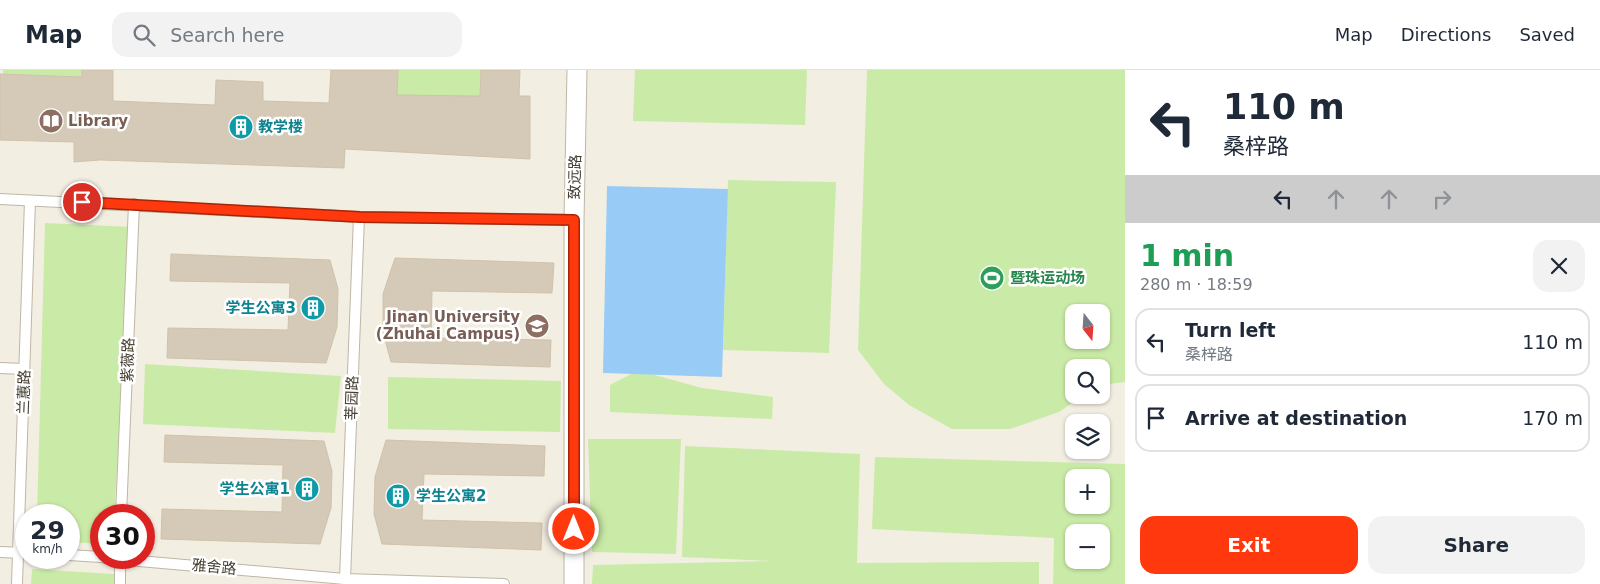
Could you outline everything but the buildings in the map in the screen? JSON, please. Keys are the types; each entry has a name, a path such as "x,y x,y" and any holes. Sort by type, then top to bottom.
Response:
{"street":[{"name":"致远路","path":"574,584 574,220 578,70"}],"lane":[{"path":"0,199 134,204 360,217 574,220"},
{"name":"兰蕙路","path":"23,504 24,369 30,201"},
{"name":"紫薇路","path":"121,504 134,204"},
{"name":"莘园路","path":"345,579 360,217"},
{"path":"0,368 24,369"},
{"path":"0,552 15,553"},
{"name":"雅舍路","path":"155,561 345,579 504,584"},
{"name":"兰蕙路","path":"17,584 19,569"},
{"path":"120,569 120,584"}],"green space":[{"path":"3,70 82,70 82,77 3,74"},
{"path":"398,70 481,70 480,96 397,95"},
{"path":"635,70 807,70 805,125 633,121"},
{"name":"暨珠运动场","path":"867,70 1125,70 1125,382 1110,384 1110,359 1065,359 1065,404 1071,404 1059,412 1010,429 952,429 909,405 884,384 858,350"},
{"path":"728,180 836,182 829,353 723,350"},
{"path":"45,223 133,227 115,504 90,504 90,543 80,543 80,504 37,504"},
{"path":"145,364 341,376 335,433 143,424"},
{"path":"631,374 651,374 702,388 773,397 772,419 610,412 610,385"},
{"path":"388,377 561,381 560,432 388,429"},
{"path":"588,439 681,439 676,554 592,552"},
{"path":"685,446 860,454 857,563 1039,562 1039,584 592,584 593,565 772,561 682,557"},
{"path":"875,457 1125,464 1125,584 1053,584 1054,538 872,529"},
{"path":"32,569 114,574 114,584 31,584"}],"water":[{"path":"607,186 728,189 722,377 603,373"}],"place":[{"name":"Library","path":"51,121"},
{"name":"教学楼","path":"241,127"},
{"name":"暨珠运动场","path":"992,278"},
{"name":"学生公寓3","path":"313,308"},
{"name":"Jinan University (Zhuhai Campus)","path":"537,326"},
{"name":"学生公寓1","path":"307,489"},
{"name":"学生公寓2","path":"398,496"}],"route":[{"path":"82,202 360,217 574,220 574,529"}]}
